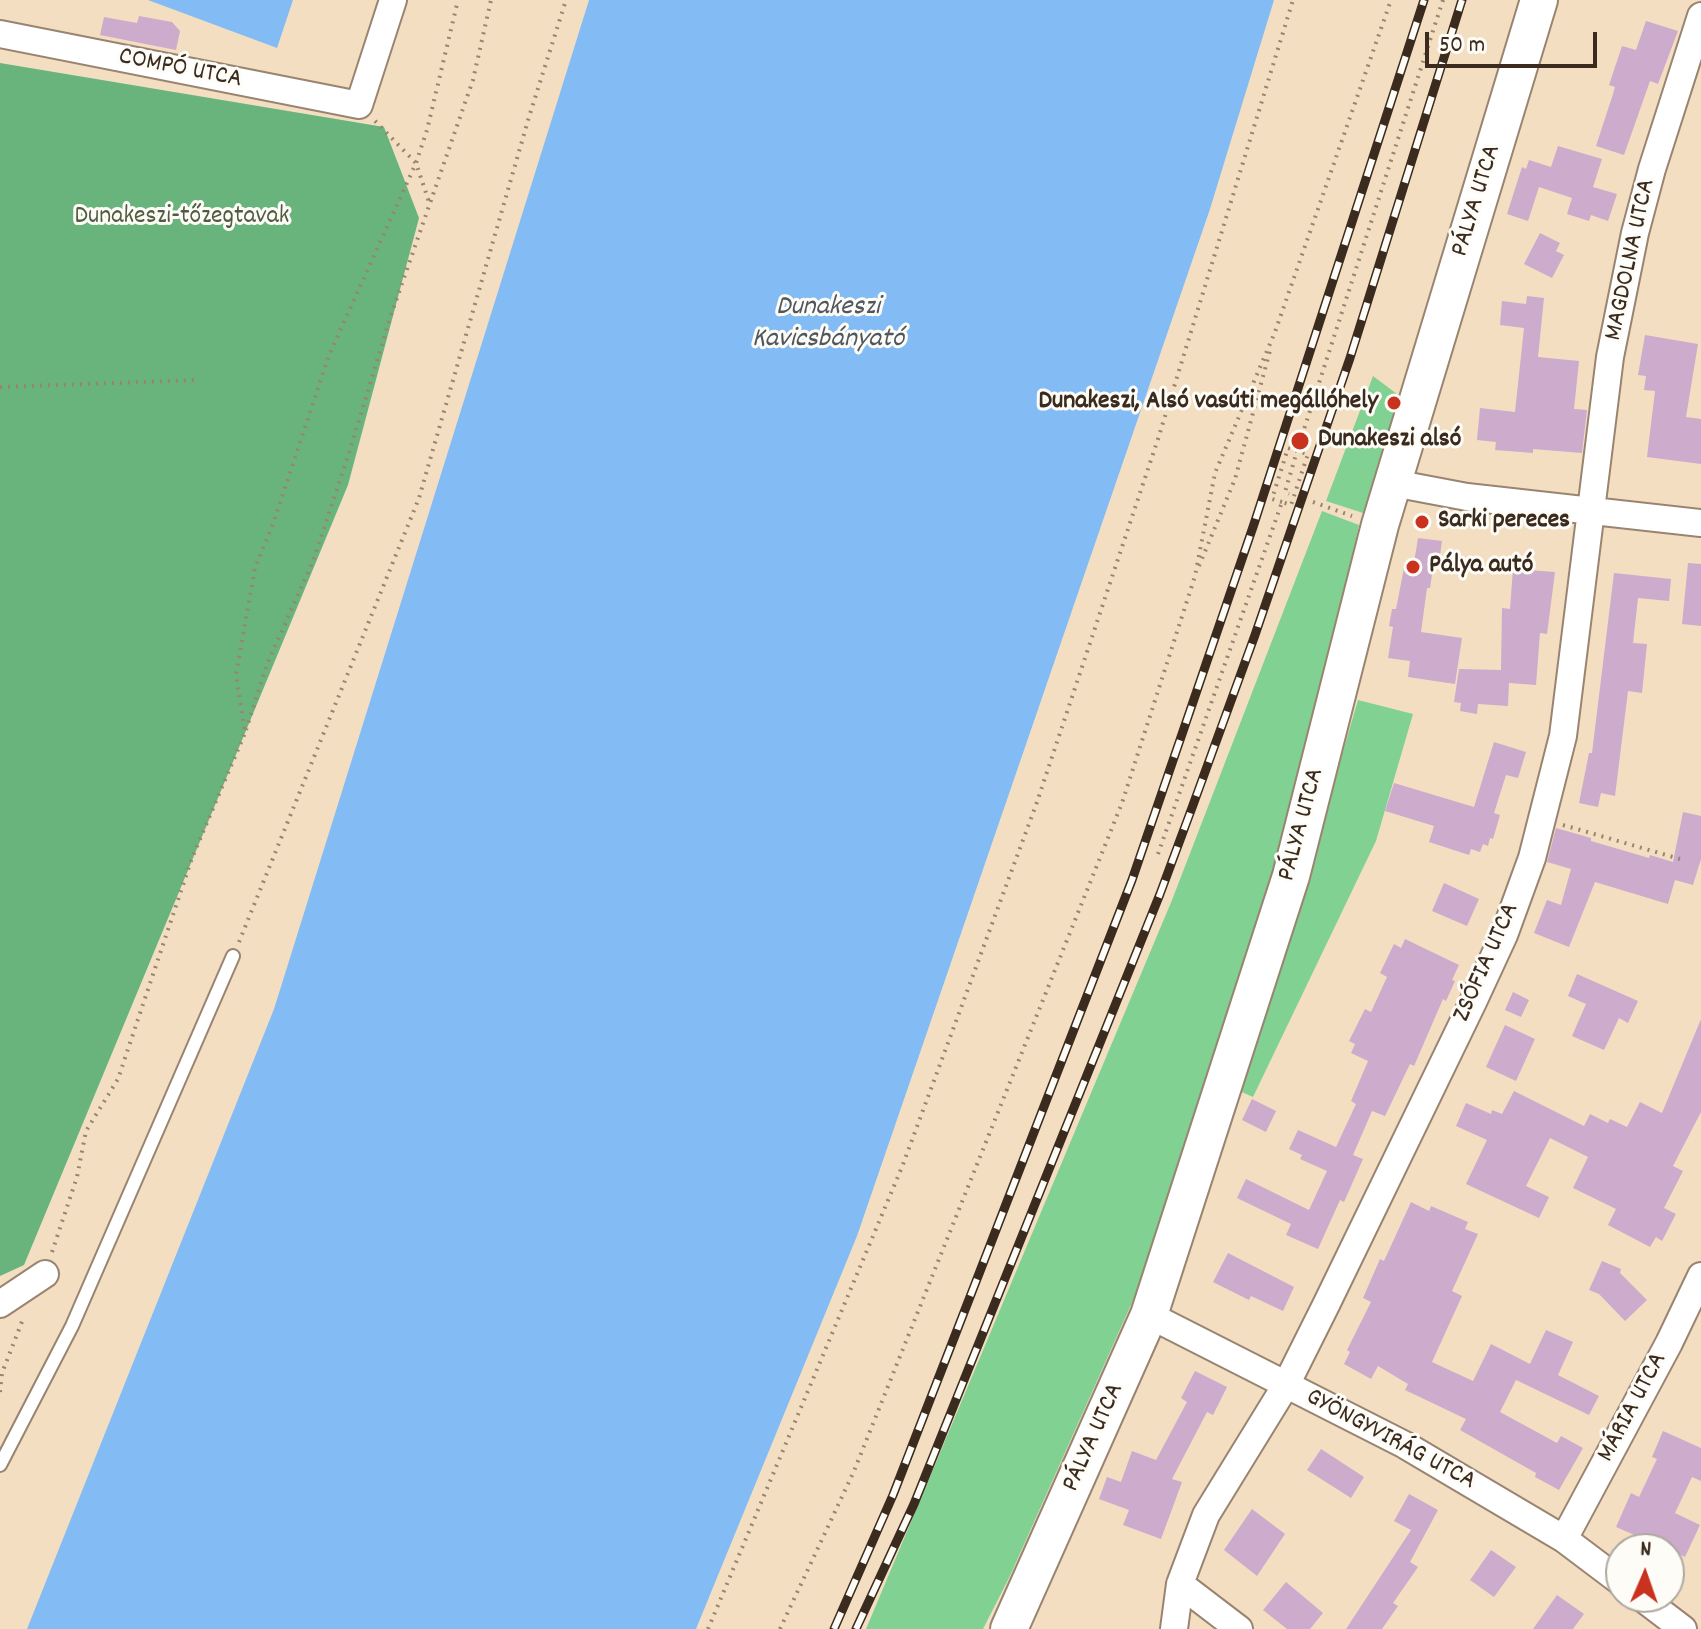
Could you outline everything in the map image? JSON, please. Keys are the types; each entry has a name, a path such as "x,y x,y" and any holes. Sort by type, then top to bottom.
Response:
{"street":[{"path":"359,105 393,0"},
{"name":"PÁLYA UTCA","path":"1009,1629 1149,1315 1291,876 1393,483 1539,0"},
{"name":"MAGDOLNA UTCA","path":"1592,510 1610,357 1635,233 1701,16"},
{"name":"COMPÓ UTCA","path":"0,34 359,105"},
{"path":"1393,483 1467,497 1701,523"},
{"name":"ZSÓFIA UTCA","path":"1174,1629 1180,1584 1206,1515 1286,1385 1504,935 1532,858 1563,736 1592,510"},
{"path":"9,1304 45,1274"},
{"name":"MÁRIA UTCA","path":"1564,1539 1669,1343 1701,1276"},
{"name":"GYÖNGYVIRÁG UTCA","path":"1149,1315 1405,1445 1564,1539 1605,1570"},
{"path":"1180,1584 1239,1629"},
{"path":"1662,1613 1683,1629"}],"lane":[{"path":"0,1465 72,1326 233,956"}],"path":[{"path":"245,733 236,675 255,568 273,524 329,355 416,163 427,130 458,0"},
{"path":"45,1274 77,1177 86,1131 118,1079 192,858 245,733 267,664 313,561 391,315 473,80 491,0"},
{"path":"233,956 419,498 566,0"},
{"path":"708,1629 902,1167 1036,805 1158,439 1293,0"},
{"path":"1195,576 1215,473 1275,332 1391,0"},
{"path":"1289,494 1285,492 1297,451 1443,0"},
{"path":"359,105 416,163 430,205"},
{"path":"780,1629 854,1471 1122,803 1195,576 1235,479 1275,332"},
{"path":"0,387 199,380"},
{"path":"1288,448 1308,454 1291,505 1282,502 1272,499 1288,448"},
{"path":"1158,854 1282,502"},
{"path":"1313,502 1347,514"},
{"path":"1543,819 1680,859"},
{"path":"0,1392 9,1304"}],"green space":[{"name":"Dunakeszi-tőzegtavak","path":"0,63 384,127 419,218 348,485 24,1265 0,1276"},
{"path":"1373,376 1401,397 1363,513 1326,501"},
{"path":"1322,511 1359,525 1339,622 1290,825 1134,1298 1009,1578 983,1629 866,1629 1172,900"},
{"path":"1358,700 1413,714 1376,841 1253,1097 1235,1089 1299,902"}],"water":[{"path":"148,0 293,0 277,48"},
{"name":"Dunakeszi Kavicsbányató","path":"589,0 1274,0 1210,209 857,1236 696,1629 27,1629 274,1009"}],"building":[{"path":"139,16 172,22 180,31 176,50 100,35 104,17 137,23"},
{"path":"1646,21 1678,31 1658,84 1650,81 1624,155 1596,146 1615,87 1609,85 1622,46 1636,50"},
{"path":"1558,146 1602,159 1593,187 1617,194 1608,221 1591,215 1589,221 1567,214 1572,198 1539,187 1528,221 1507,214 1522,167 1526,169 1529,160 1551,167"},
{"path":"1540,233 1560,243 1556,251 1564,255 1552,278 1524,264"},
{"path":"1527,296 1544,298 1538,357 1579,361 1574,409 1587,410 1582,453 1495,450 1496,442 1477,440 1480,408 1515,412 1524,328 1500,325 1502,301 1526,304"},
{"path":"1645,335 1698,344 1686,417 1701,419 1701,464 1647,457 1655,391 1644,390 1646,376 1638,375"},
{"path":"1418,538 1442,541 1439,562 1434,561 1430,588 1427,588 1421,632 1462,638 1455,684 1408,677 1410,661 1388,658 1393,627 1389,626 1392,609 1396,609 1404,568 1413,569"},
{"path":"1688,563 1701,564 1701,626 1682,624"},
{"path":"1513,569 1555,572 1547,634 1540,633 1536,685 1509,683 1508,706 1478,704 1477,714 1460,711 1461,703 1454,702 1459,669 1501,670 1502,608 1510,609"},
{"path":"1614,573 1671,579 1669,601 1638,598 1633,643 1647,644 1642,693 1628,691 1615,796 1601,793 1598,807 1579,803 1589,753 1592,753"},
{"path":"1494,742 1526,752 1518,778 1506,775 1494,813 1500,815 1493,839 1490,838 1488,846 1483,844 1480,852 1471,849 1469,855 1429,842 1434,826 1385,811 1394,783 1474,807"},
{"path":"1683,812 1701,816 1701,859 1693,885 1675,880 1668,904 1595,882 1569,947 1534,933 1547,900 1561,905 1571,869 1547,862 1556,828 1649,858 1650,855 1673,862"},
{"path":"1444,883 1479,899 1467,926 1432,911"},
{"path":"1405,939 1459,965 1452,980 1455,981 1446,1001 1443,999 1414,1066 1410,1064 1385,1116 1372,1111 1353,1155 1363,1159 1318,1249 1286,1235 1291,1224 1237,1198 1246,1179 1309,1210 1327,1171 1300,1159 1302,1155 1289,1149 1298,1130 1336,1147 1356,1104 1351,1101 1368,1061 1351,1053 1355,1044 1349,1041 1365,1009 1371,1012 1387,977 1380,973 1394,944 1401,948"},
{"path":"1577,974 1638,1001 1628,1023 1619,1018 1604,1050 1572,1036 1586,1004 1568,996"},
{"path":"1513,992 1529,1000 1521,1017 1505,1010"},
{"path":"1701,1019 1701,1112 1673,1166 1683,1171 1664,1208 1676,1214 1662,1241 1656,1237 1650,1247 1608,1225 1616,1209 1573,1188 1588,1157 1550,1138 1526,1186 1549,1197 1539,1218 1466,1184 1487,1140 1456,1126 1466,1103 1491,1114 1492,1110 1502,1114 1514,1091 1584,1126 1590,1114 1608,1123 1610,1119 1627,1127 1640,1102 1662,1113"},
{"path":"1505,1025 1535,1039 1516,1081 1486,1067"},
{"path":"1252,1099 1276,1111 1266,1132 1242,1120"},
{"path":"1411,1202 1429,1211 1431,1206 1468,1222 1465,1229 1478,1234 1452,1291 1462,1296 1432,1362 1473,1381 1491,1344 1530,1364 1546,1330 1573,1342 1558,1375 1599,1396 1589,1415 1516,1380 1500,1412 1557,1443 1561,1436 1583,1448 1559,1490 1535,1477 1536,1473 1460,1430 1466,1419 1405,1390 1408,1384 1378,1366 1371,1379 1344,1364 1350,1352 1347,1350 1371,1302 1363,1298"},
{"path":"1228,1253 1294,1287 1283,1311 1251,1296 1249,1300 1213,1282"},
{"path":"1602,1261 1621,1269 1620,1273 1647,1300 1625,1321 1599,1294 1589,1290"},
{"path":"1195,1371 1227,1387 1213,1415 1207,1412 1172,1479 1182,1482 1161,1539 1123,1525 1129,1510 1099,1499 1107,1477 1121,1482 1132,1451 1156,1460 1187,1402 1181,1398"},
{"path":"1663,1431 1701,1448 1701,1481 1692,1477 1675,1513 1700,1525 1685,1557 1685,1533 1630,1533 1616,1527 1631,1493 1639,1497 1657,1459 1652,1457"},
{"path":"1321,1449 1364,1477 1351,1498 1307,1470"},
{"path":"1409,1494 1438,1510 1410,1562 1418,1567 1393,1603 1398,1606 1382,1629 1346,1629 1411,1530 1394,1521"},
{"path":"1252,1509 1285,1534 1257,1576 1224,1550"},
{"path":"1491,1550 1516,1567 1494,1597 1470,1580"},
{"path":"1286,1582 1323,1613 1310,1629 1287,1629 1263,1610"},
{"path":"1557,1595 1584,1614 1573,1629 1533,1629"}],"railway":[{"path":"834,1629 893,1495 1132,880 1254,524 1424,0"},
{"path":"856,1629 914,1504 1160,894 1255,635 1350,358 1462,0"}],"place":[{"name":"Dunakeszi, Alsó vasúti megállóhely","path":"1394,403"},
{"name":"Dunakeszi alsó","path":"1300,441"},
{"name":"Sarki pereces","path":"1422,522"},
{"name":"Pálya autó","path":"1413,567"}]}
